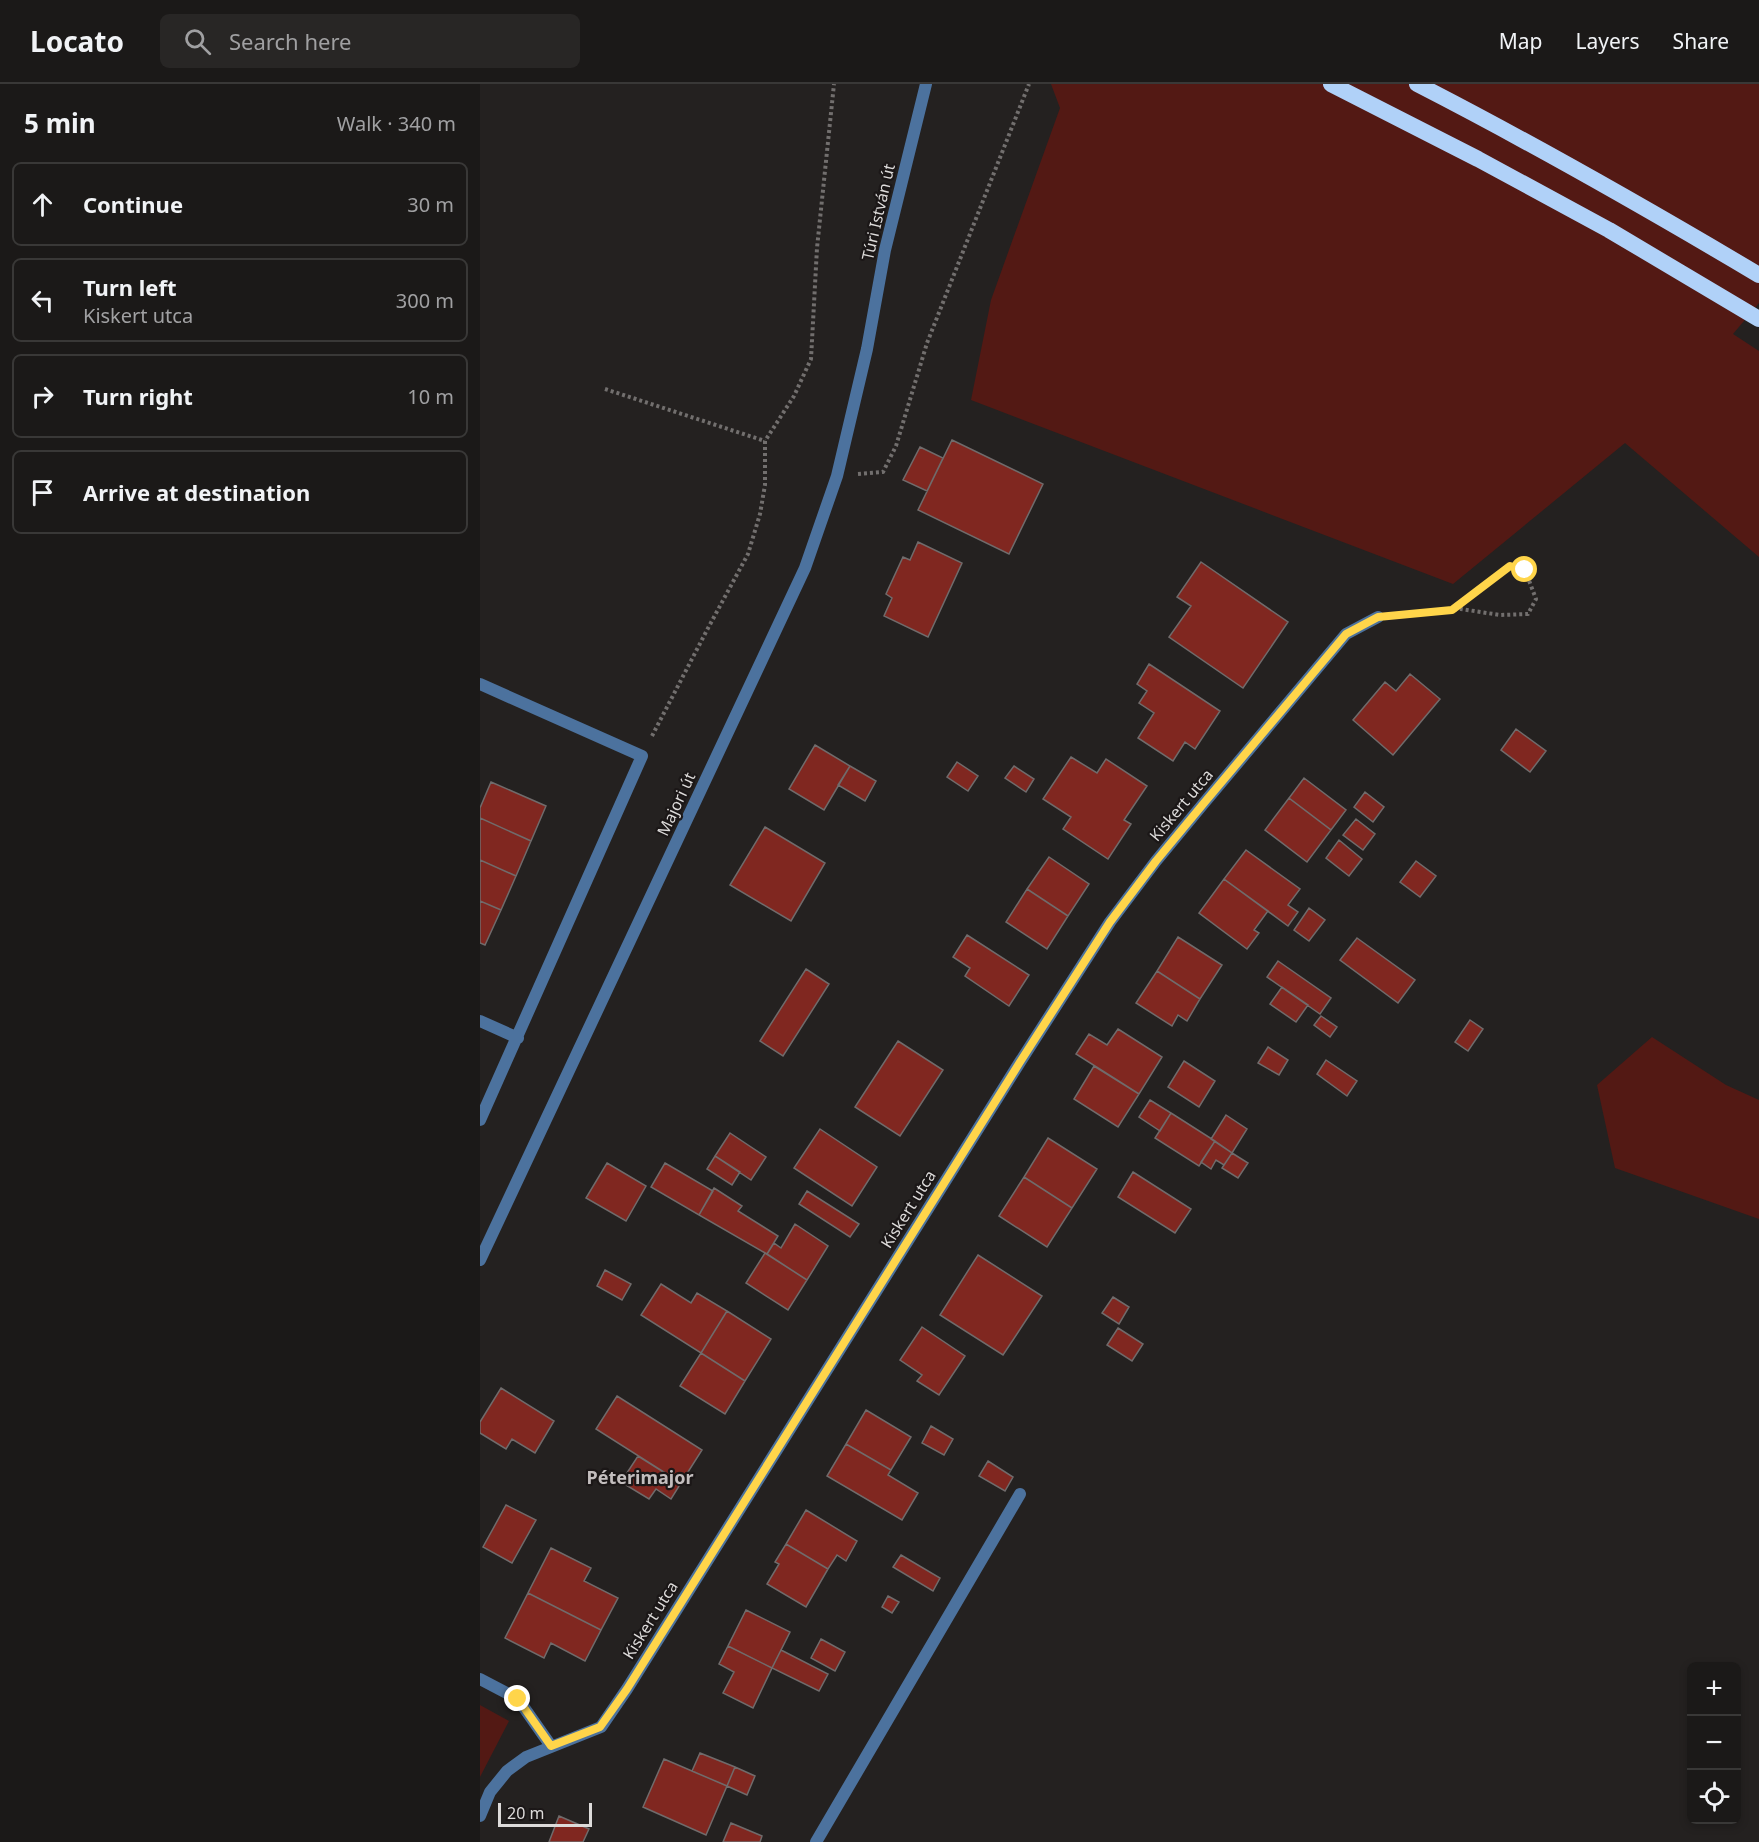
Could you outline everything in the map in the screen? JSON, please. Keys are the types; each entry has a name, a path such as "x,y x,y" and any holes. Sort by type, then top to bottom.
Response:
{"highway":[{"path":"1331,84 1478,159 1609,230 1759,319"},
{"path":"1417,84 1483,117 1631,199 1759,275"}],"street":[{"name":"Túri István út","path":"867,349 885,250 926,84"},
{"name":"Majori út","path":"480,1260 805,568 837,476 867,349"},
{"name":"Kiskert utca","path":"480,1816 490,1792 507,1771 526,1757 600,1727 627,1689 1110,922 1197,811 1346,634 1378,617"},
{"path":"480,684 642,756 480,1120"},
{"path":"480,1021 518,1038"},
{"path":"816,1842 1020,1494"},
{"path":"480,1679 518,1699 551,1746"}],"path":[{"path":"837,476 883,472 892,455 927,343 1029,84"},
{"path":"642,756 706,630 748,554 760,514 765,485 765,441 794,396 811,359 817,248 832,85"},
{"path":"605,389 765,441"},
{"path":"1378,617 1452,610 1461,609 1500,615 1528,614 1536,599 1525,570 1510,566 1452,610"}],"shaded area":[{"path":"1051,84 1759,84 1759,303 1733,334 1759,351 1759,557 1625,443 1453,584 971,400 991,300 1060,108"},
{"path":"1652,1037 1726,1085 1759,1100 1759,1219 1615,1168 1597,1085"},
{"path":"480,1705 509,1721 480,1777"}],"building":[{"path":"952,440 1043,484 1009,554 918,510"},
{"path":"920,447 943,458 927,491 903,480"},
{"path":"918,542 962,563 928,637 884,616 892,598 886,594 903,557 910,560"},
{"path":"1201,562 1288,622 1243,688 1169,637 1191,606 1177,597"},
{"path":"1149,664 1220,711 1195,749 1185,742 1173,761 1138,738 1154,713 1139,703 1147,691 1137,684"},
{"path":"1410,674 1440,699 1393,755 1353,720 1385,682 1396,691"},
{"path":"1516,729 1546,751 1530,772 1501,750"},
{"path":"815,745 850,766 824,810 789,789"},
{"path":"1071,757 1097,773 1106,759 1147,786 1124,820 1131,824 1108,859 1063,829 1071,817 1043,799"},
{"path":"957,762 978,776 968,791 947,777"},
{"path":"850,766 876,781 865,801 838,785"},
{"path":"1014,766 1034,779 1026,792 1005,778"},
{"path":"1304,778 1346,810 1331,830 1289,798"},
{"path":"491,782 546,806 531,841 480,818 480,808"},
{"path":"1365,792 1384,807 1373,822 1354,807"},
{"path":"1289,798 1331,830 1307,862 1265,830"},
{"path":"480,818 531,841 516,876 480,860"},
{"path":"1356,819 1375,834 1363,850 1343,835"},
{"path":"765,827 825,863 791,921 730,885"},
{"path":"1339,840 1362,859 1349,876 1326,858"},
{"path":"1246,850 1300,889 1288,905 1298,912 1288,926 1224,879"},
{"path":"1049,857 1089,884 1068,916 1027,889"},
{"path":"480,860 516,876 501,910 480,901"},
{"path":"1416,861 1436,876 1420,897 1400,882"},
{"path":"1224,879 1268,911 1254,930 1259,933 1247,949 1199,913"},
{"path":"1027,889 1068,916 1047,949 1006,922"},
{"path":"480,901 501,910 485,945 480,943"},
{"path":"1309,908 1325,920 1309,941 1294,930"},
{"path":"967,935 1029,975 1009,1006 965,976 970,968 953,957"},
{"path":"1178,937 1222,965 1200,999 1157,971"},
{"path":"1357,938 1415,980 1398,1003 1340,960"},
{"path":"1278,961 1331,998 1320,1014 1267,977"},
{"path":"806,969 829,984 783,1056 760,1041"},
{"path":"1157,971 1200,999 1187,1021 1178,1015 1172,1026 1136,1003"},
{"path":"1282,987 1308,1005 1296,1022 1270,1004"},
{"path":"1321,1016 1337,1027 1330,1037 1314,1025"},
{"path":"1470,1020 1483,1029 1468,1051 1455,1042"},
{"path":"1118,1029 1162,1057 1139,1094 1076,1054 1089,1034 1107,1045"},
{"path":"898,1041 943,1070 900,1136 855,1107"},
{"path":"1268,1047 1288,1060 1279,1075 1258,1063"},
{"path":"1326,1060 1357,1081 1347,1096 1317,1074"},
{"path":"1184,1061 1215,1081 1199,1107 1168,1087"},
{"path":"1094,1066 1139,1094 1118,1127 1074,1099"},
{"path":"1150,1100 1171,1113 1160,1131 1139,1117"},
{"path":"1171,1113 1215,1141 1199,1166 1155,1138"},
{"path":"1226,1115 1247,1129 1232,1153 1211,1139"},
{"path":"820,1129 877,1167 852,1206 794,1168"},
{"path":"730,1133 766,1157 751,1180 715,1156"},
{"path":"1048,1138 1097,1169 1072,1208 1024,1177"},
{"path":"1215,1141 1232,1153 1224,1165 1216,1160 1211,1169 1201,1162"},
{"path":"1232,1153 1248,1163 1238,1178 1222,1168"},
{"path":"715,1156 740,1172 732,1185 707,1169"},
{"path":"607,1163 646,1186 626,1221 586,1198"},
{"path":"665,1163 713,1191 699,1215 651,1187"},
{"path":"1133,1172 1191,1209 1175,1233 1118,1197"},
{"path":"1024,1177 1072,1208 1047,1247 999,1216"},
{"path":"714,1188 742,1206 738,1211 778,1236 767,1254 699,1215"},
{"path":"807,1191 859,1224 850,1237 799,1204"},
{"path":"795,1224 828,1246 807,1280 767,1254 774,1243 781,1248"},
{"path":"765,1253 807,1280 788,1310 746,1283"},
{"path":"978,1255 1042,1296 1003,1355 940,1315"},
{"path":"605,1270 631,1284 622,1300 597,1286"},
{"path":"661,1284 691,1303 697,1293 727,1311 701,1353 641,1315"},
{"path":"1113,1297 1129,1307 1119,1324 1102,1313"},
{"path":"727,1311 771,1339 745,1381 701,1353"},
{"path":"922,1327 965,1356 939,1395 917,1381 922,1375 900,1360"},
{"path":"1118,1328 1143,1344 1132,1361 1107,1345"},
{"path":"701,1353 745,1381 725,1414 680,1386"},
{"path":"501,1388 554,1421 535,1453 512,1439 506,1449 480,1433 480,1422"},
{"path":"617,1396 702,1450 681,1483 596,1429"},
{"path":"866,1410 911,1437 891,1470 846,1444"},
{"path":"931,1426 953,1439 944,1455 922,1443"},
{"path":"846,1444 891,1470 888,1475 918,1493 902,1520 827,1476"},
{"path":"638,1456 681,1483 671,1499 656,1489 649,1499 621,1482"},
{"path":"988,1461 1013,1477 1005,1491 979,1476"},
{"path":"506,1505 536,1520 512,1563 483,1547"},
{"path":"806,1510 857,1541 846,1561 837,1555 828,1569 786,1544"},
{"path":"786,1544 828,1569 806,1607 767,1584 779,1564 775,1562"},
{"path":"551,1548 591,1568 584,1581 618,1598 601,1630 528,1593"},
{"path":"901,1555 940,1578 933,1591 893,1567"},
{"path":"528,1593 601,1630 585,1661 551,1643 544,1658 505,1638"},
{"path":"888,1596 899,1602 892,1613 882,1607"},
{"path":"746,1610 790,1632 772,1668 728,1646"},
{"path":"821,1639 845,1652 835,1671 811,1658"},
{"path":"728,1646 772,1668 753,1708 723,1693 734,1672 719,1664"},
{"path":"781,1650 828,1674 819,1691 772,1668"},
{"path":"700,1753 735,1767 727,1786 692,1771"},
{"path":"664,1759 727,1786 706,1835 643,1807"},
{"path":"735,1767 755,1776 747,1795 727,1786"},
{"path":"559,1816 589,1829 583,1842 549,1842"},
{"path":"731,1823 762,1836 760,1842 723,1842"}],"district":[{"name":"Péterimajor","path":"640,1478"}],"route":[{"path":"518,1699 551,1746 600,1727 627,1689 1110,922 1156,861 1346,634 1378,617 1452,610 1510,566 1525,570"}]}
